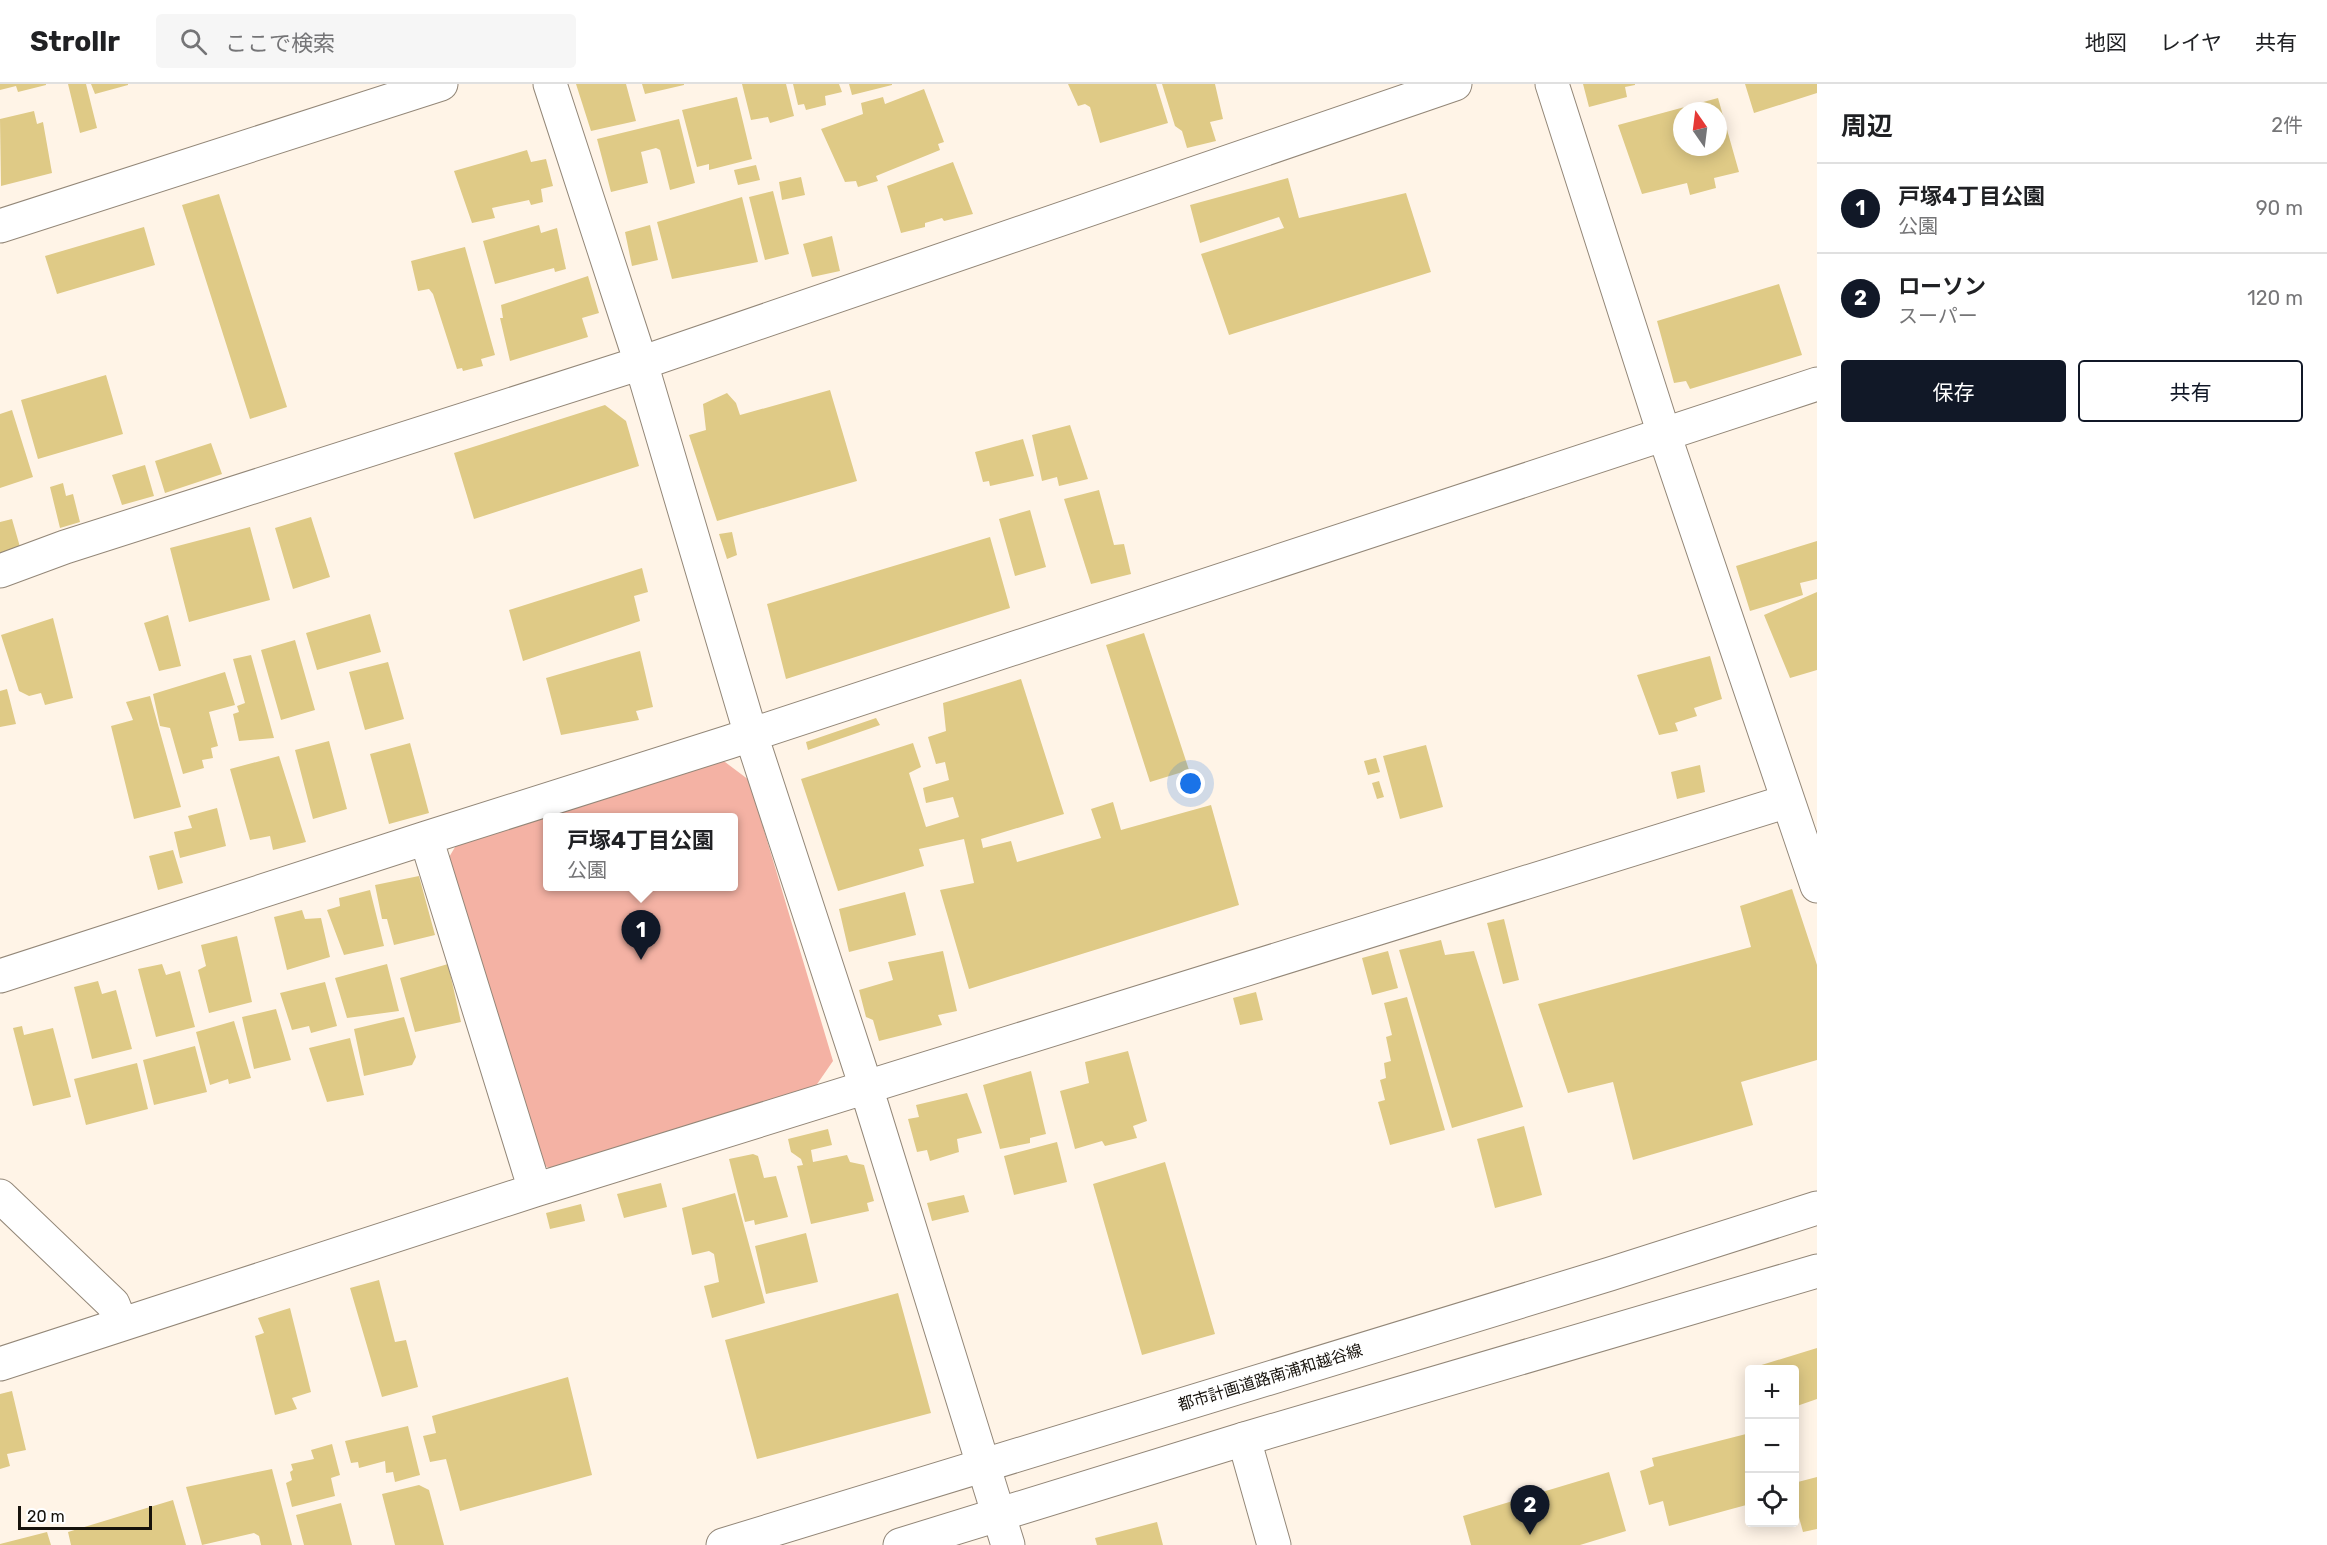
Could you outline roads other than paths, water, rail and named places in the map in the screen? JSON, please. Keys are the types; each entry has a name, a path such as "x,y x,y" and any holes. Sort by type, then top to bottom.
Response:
{"street":[{"path":"0,226 441,84"},
{"path":"550,84 641,363 751,735 866,1088 1003,1530"},
{"path":"0,571 65,548 641,363 1455,84"},
{"path":"1552,84 1664,434 1817,885"},
{"path":"0,976 751,735 1817,384"},
{"path":"0,1364 536,1190 1788,801"},
{"path":"426,838 536,1190"},
{"path":"0,1196 113,1304 120,1324"},
{"name":"都市計画道路南浦和越谷線","path":"723,1545 1610,1274 1817,1208"},
{"path":"900,1545 1003,1530 1244,1438 1817,1271"},
{"path":"1244,1438 1274,1545"}],"place":[{"name":"戸塚4丁目公園","path":"641,960"},
{"name":"ローソン","path":"1530,1535"}]}
